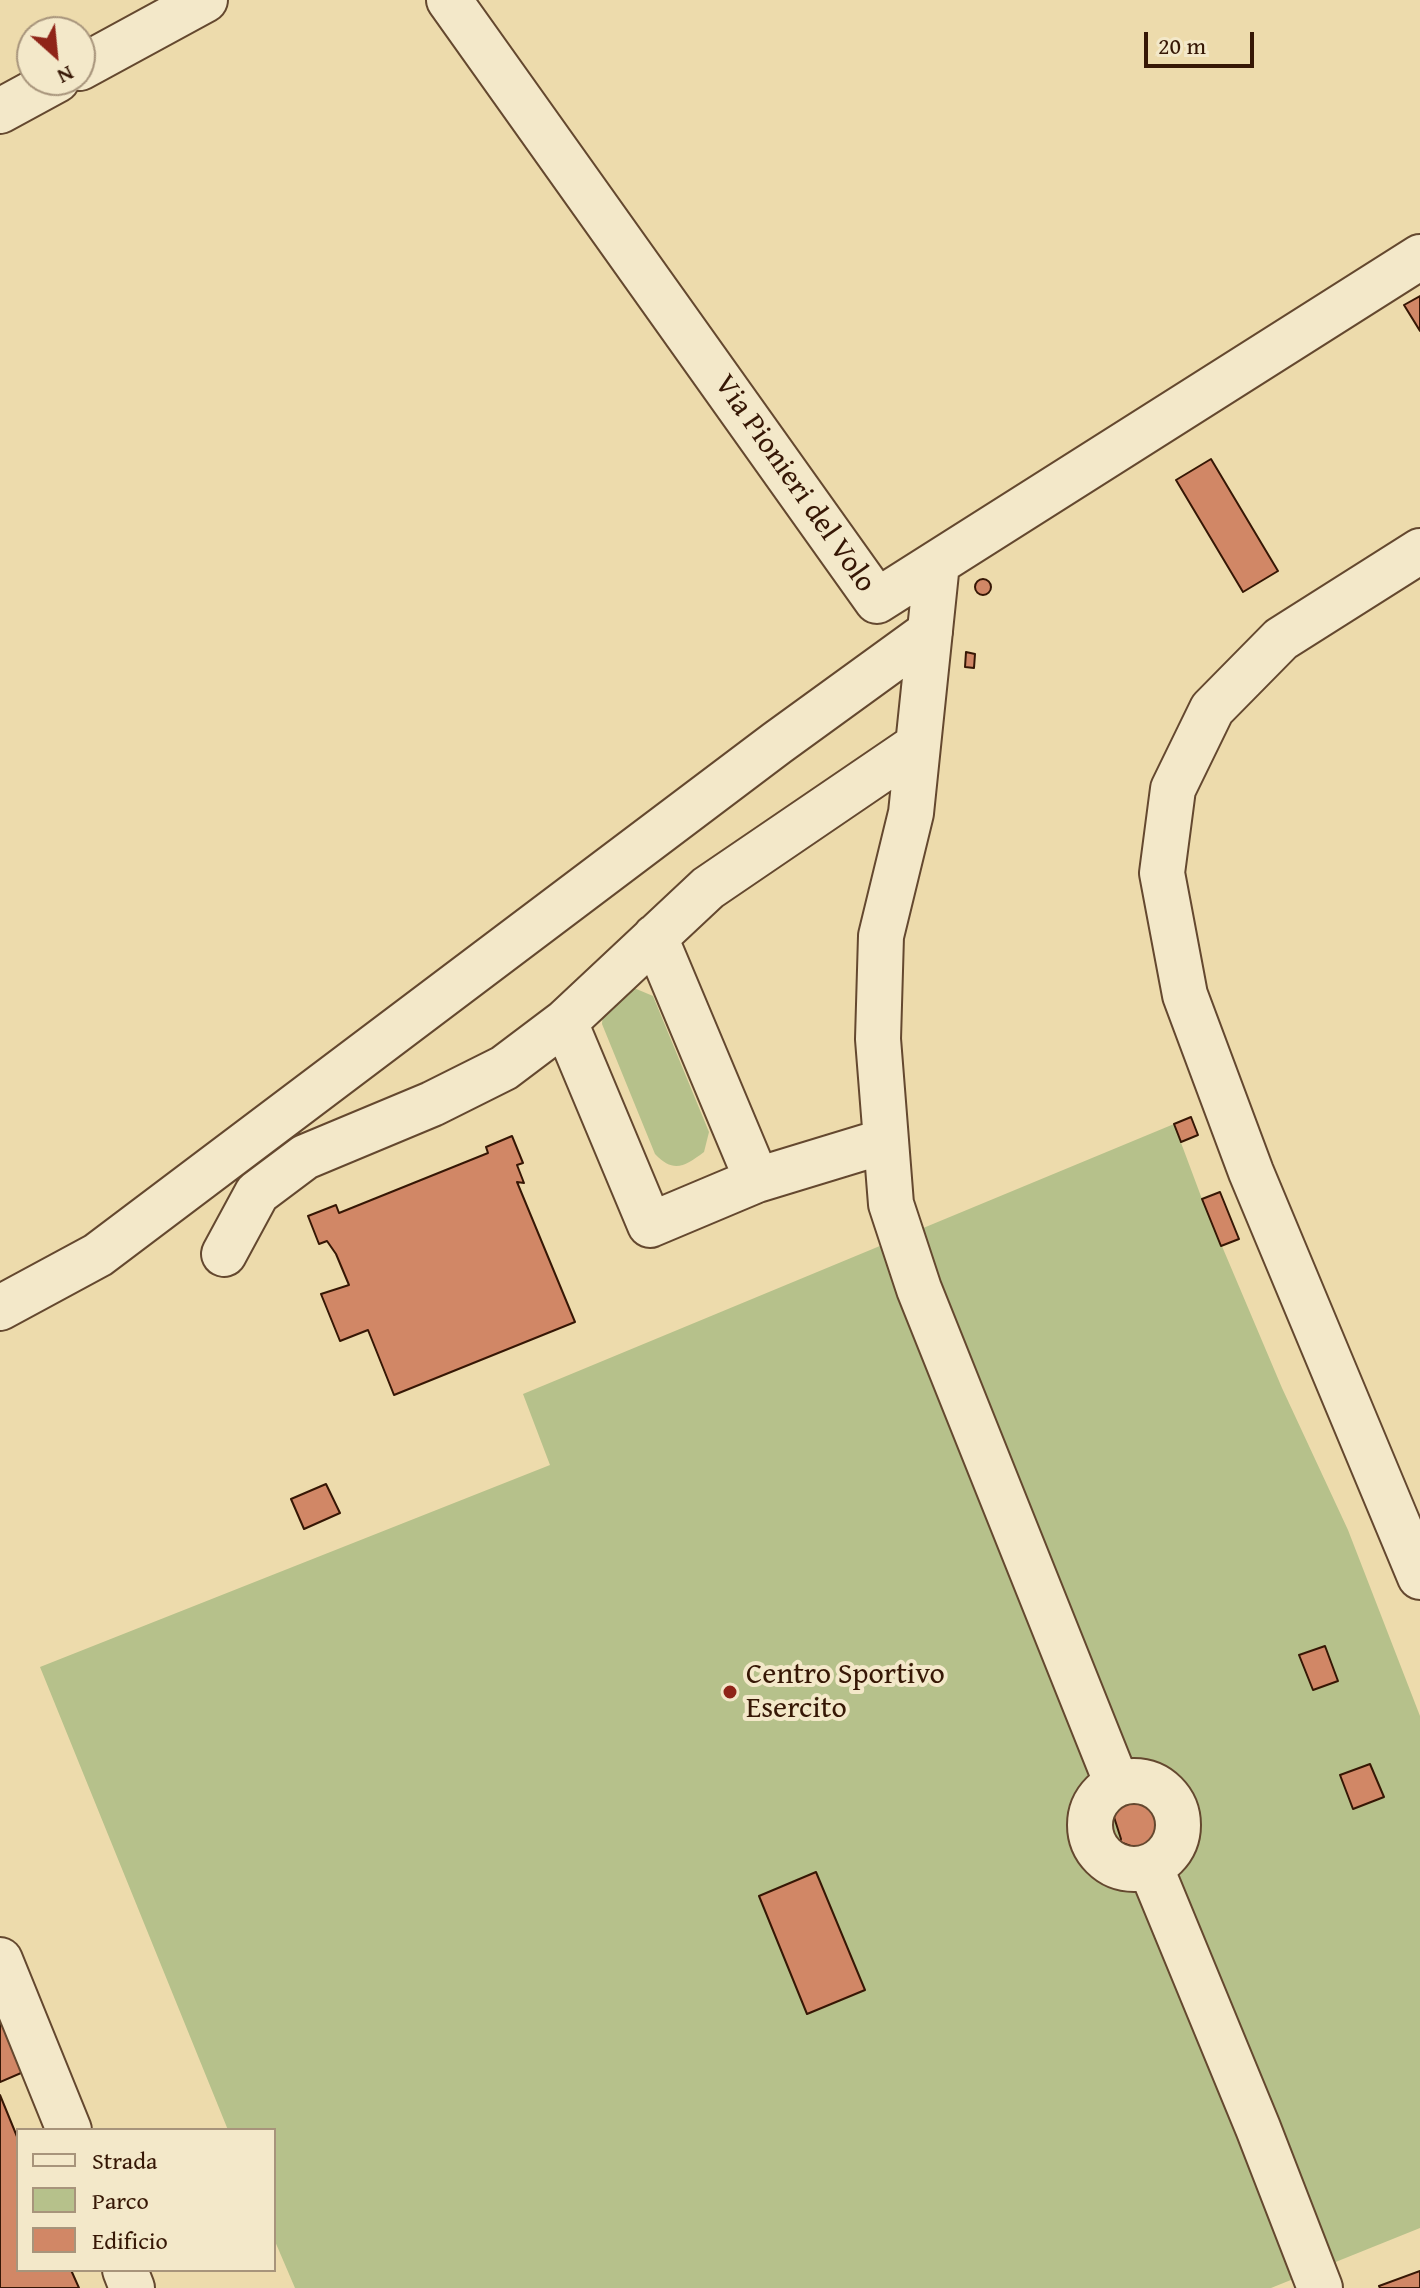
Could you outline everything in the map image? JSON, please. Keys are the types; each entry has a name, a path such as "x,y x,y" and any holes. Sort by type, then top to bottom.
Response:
{"street":[{"path":"96,59 205,0"},
{"name":"Via Pionieri del Volo","path":"449,0 877,601 1420,257"},
{"path":"0,111 28,96"},
{"path":"1420,551 1281,639 1212,709 1173,789 1162,873 1185,995 1251,1172 1420,1577"},
{"path":"937,563 911,813 881,936 878,1039 891,1204 919,1289 1117,1784"},
{"path":"0,1308 98,1255 777,743 930,632"},
{"path":"224,1254 257,1193 305,1157 432,1104 504,1068 565,1022 708,888 918,745"},
{"path":"655,937 757,1180"},
{"path":"565,1022 650,1225 757,1180 885,1141"},
{"path":"1131,1780 1158,1787 1175,1808 1177,1835 1162,1859 1150,1866 1135,1869 1120,1867 1106,1859 1096,1848 1090,1834 1090,1818 1095,1804 1104,1792 1117,1784 1131,1780"},
{"path":"1150,1866 1320,2288"},
{"path":"0,1960 68,2128"}],"green space":[{"path":"634,988 653,996 709,1132 704,1152 680,1166 668,1164 655,1154 602,1024 610,1000"},
{"name":"Centro Sportivo Esercito","path":"1174,1124 1202,1199 1282,1388 1348,1530 1420,1716 1420,2228 1271,2288 295,2288 276,2244 276,2128 227,2128 40,1667 550,1465 523,1394"}],"building":[{"path":"1420,296 1420,331 1404,305"},
{"path":"1211,459 1278,571 1243,592 1176,480"},
{"path":"980,579 986,579 991,587 989,593 980,595 975,590 975,584"},
{"path":"966,652 975,654 974,668 965,667"},
{"path":"1191,1117 1198,1135 1181,1142 1174,1124"},
{"path":"512,1136 523,1163 517,1165 524,1183 517,1182 575,1322 394,1395 368,1330 340,1341 321,1294 349,1285 327,1241 319,1244 308,1216 336,1205 339,1213 488,1153 486,1147"},
{"path":"1220,1192 1239,1239 1221,1246 1202,1199"},
{"path":"326,1484 340,1513 304,1529 291,1499"},
{"path":"1325,1646 1338,1681 1313,1690 1299,1655"},
{"path":"1370,1764 1384,1797 1353,1809 1340,1775"},
{"path":"1123,1790 1147,1801 1151,1792 1162,1821 1147,1852 1120,1842 1114,1817 1108,1819 1105,1810 1112,1813"},
{"path":"816,1872 865,1990 807,2014 759,1896"},
{"path":"0,2002 28,2070 0,2082"},
{"path":"0,2095 16,2134 16,2272 72,2272 79,2288 0,2288"},
{"path":"1420,2271 1420,2288 1379,2286"}],"place":[{"name":"Centro Sportivo Esercito","path":"730,1692"}]}
